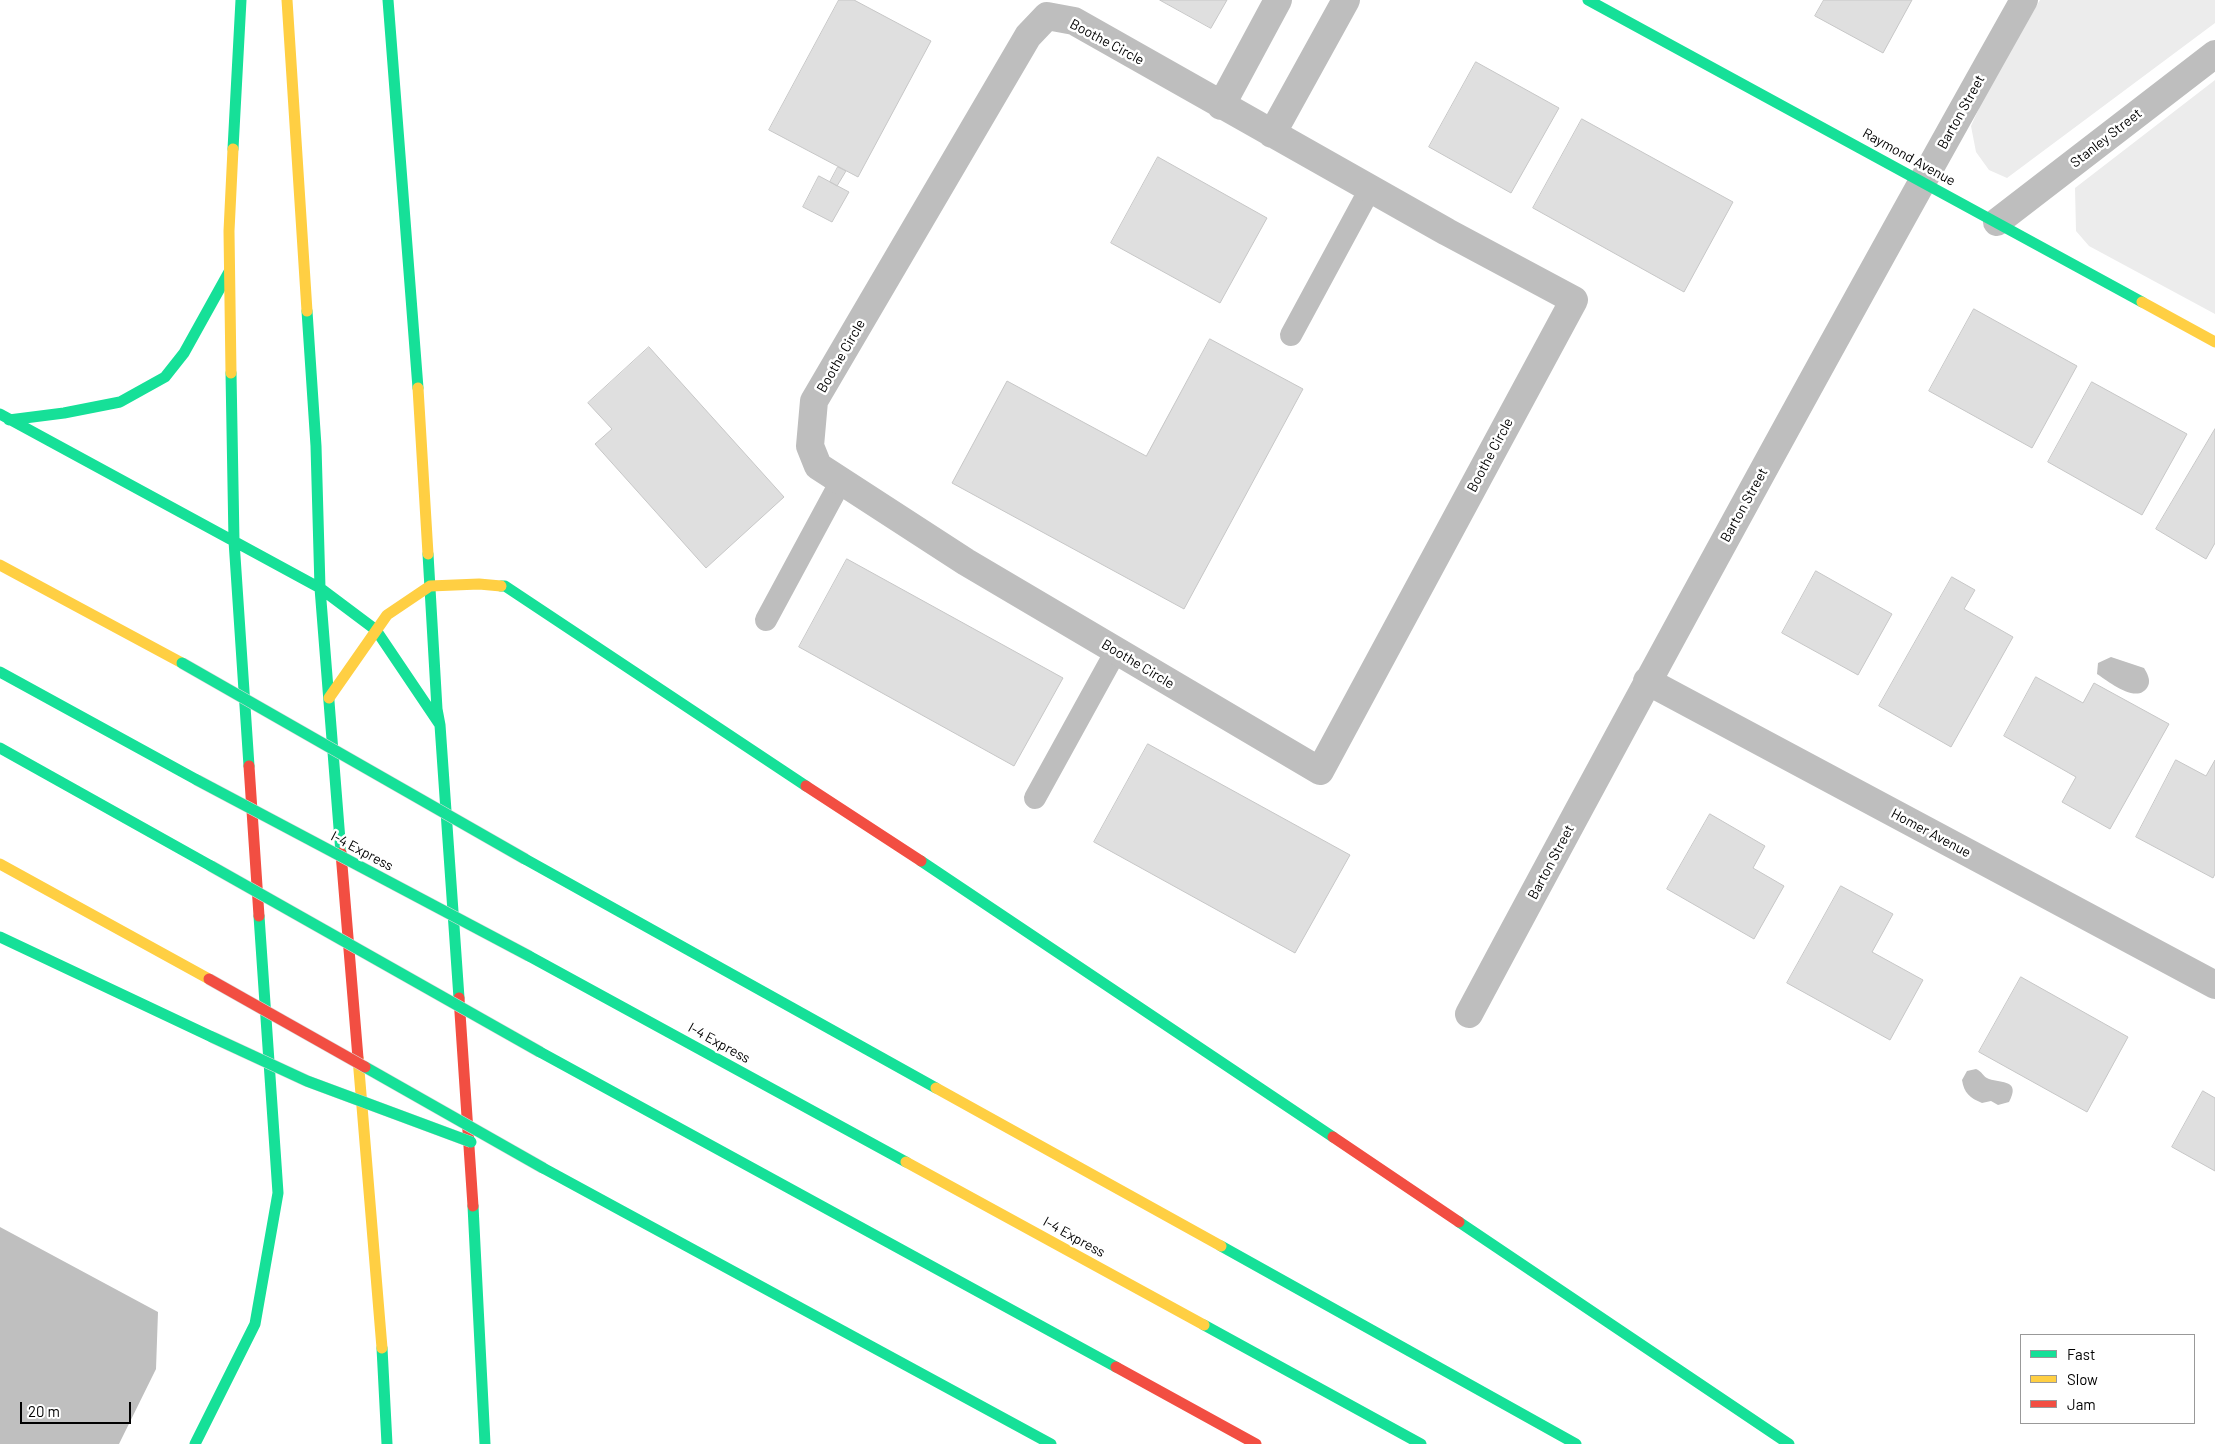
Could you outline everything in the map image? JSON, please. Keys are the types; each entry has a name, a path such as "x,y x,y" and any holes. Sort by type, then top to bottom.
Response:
{"main road":[{"path":"195,1444 254,1324 278,1193 234,541 230,231 242,0"},
{"path":"287,0 316,446 320,588 369,1197 380,1304 387,1444"},
{"path":"388,0 409,261 437,709 440,725 479,1301 485,1444"},
{"name":"Raymond Avenue","path":"1588,0 1922,180 2215,342"},
{"path":"5,417 64,413 120,402 165,376 184,353 230,270"},
{"path":"5,417 320,588 376,630 440,725"},
{"path":"0,565 182,663 525,860 1576,1444"},
{"path":"329,698 387,615 430,586 479,584 505,586 1102,981 1789,1444"},
{"name":"I-4 Express","path":"0,672 112,735 529,956 1421,1444"},
{"path":"0,748 540,1052 1256,1444"},
{"path":"0,864 209,979 543,1168 1051,1444"},
{"path":"0,936 212,1037 252,1059 328,1090 543,1168"}],"street":[{"path":"1221,106 1278,0"},
{"path":"1272,134 1346,0"},
{"name":"Barton Street","path":"1469,1014 1647,681 1922,180 2024,0"},
{"name":"Boothe Circle","path":"1047,16 1074,21 1221,106 1574,300 1320,771 966,562 818,466 810,446 814,401 1028,36 1047,16"},
{"name":"Stanley Street","path":"1997,222 2215,54"},
{"name":"Homer Avenue","path":"1647,681 2215,985"}],"lane":[{"path":"1291,335 1370,189"},
{"path":"766,620 841,481"},
{"path":"1035,798 1116,651"}],"shaded area":[{"path":"2040,0 2215,0 2215,23 2007,178 1989,170 1976,152 1971,126 1989,86"},
{"path":"2215,80 2215,314 2089,246 2076,231 2075,188"},
{"path":"2111,657 2144,668 2149,681 2148,686 2143,692 2137,694 2130,693 2097,674 2098,663"},
{"path":"1976,1069 1987,1078 2004,1082 2011,1086 2013,1090 2009,1102 1998,1105 1991,1101 1982,1103 1968,1094 1962,1080 1967,1071"},
{"path":"0,1227 158,1312 156,1369 119,1444 0,1444"}],"building":[{"path":"839,0 854,0 931,41 858,177 769,130"},
{"path":"1160,0 1227,0 1211,28"},
{"path":"1824,0 1912,0 1883,53 1815,16"},
{"path":"1476,62 1559,108 1511,193 1429,147"},
{"path":"1582,119 1733,202 1684,292 1533,208"},
{"path":"1158,157 1267,218 1220,303 1111,243"},
{"path":"838,167 846,171 837,186 830,182"},
{"path":"819,176 849,192 832,222 803,207"},
{"path":"1974,309 2077,366 2032,448 1929,391"},
{"path":"1210,339 1303,389 1184,609 952,483 1007,381 1146,456"},
{"path":"649,347 784,497 706,568 595,444 612,429 588,403"},
{"path":"2092,382 2187,434 2142,515 2048,462"},
{"path":"2215,429 2215,543 2206,559 2156,529"},
{"path":"847,559 1063,678 1014,766 799,647"},
{"path":"1816,571 1892,614 1858,675 1782,633"},
{"path":"1952,577 1975,590 1964,609 2013,637 1951,747 1879,706"},
{"path":"2036,677 2083,703 2094,683 2169,724 2110,829 2062,802 2076,777 2004,736"},
{"path":"1148,744 1350,855 1295,953 1094,842"},
{"path":"2176,760 2206,776 2215,760 2215,874 2213,878 2136,837"},
{"path":"1710,814 1765,846 1753,868 1784,886 1754,939 1667,889"},
{"path":"1841,886 1893,914 1872,952 1923,980 1890,1040 1787,983"},
{"path":"2021,977 2128,1037 2087,1112 1979,1052"},
{"path":"2203,1091 2215,1098 2215,1171 2172,1147"}],"traffic: fast":[{"path":"233,149 241,0"},
{"path":"388,0 418,388"},
{"path":"1588,0 2142,302"},
{"path":"9,420 64,413 120,402 165,377 184,353 229,272"},
{"path":"307,311 316,446 320,588 341,853"},
{"path":"231,373 234,541 249,766"},
{"path":"0,414 320,588 376,630 440,725"},
{"path":"428,554 437,709 440,725 459,998"},
{"path":"501,586 505,586 806,786"},
{"path":"182,663 525,859"},
{"path":"0,672 197,780"},
{"path":"0,748 211,866"},
{"path":"197,780 529,956"},
{"path":"525,859 936,1088"},
{"path":"921,861 1333,1137"},
{"path":"211,866 540,1052"},
{"path":"195,1444 255,1324 278,1193 259,916"},
{"path":"0,937 212,1037"},
{"path":"529,956 906,1162"},
{"path":"212,1037 307,1081 471,1142"},
{"path":"540,1052 1116,1367"},
{"path":"365,1067 543,1168"},
{"path":"543,1168 1051,1444"},
{"path":"473,1206 485,1444"},
{"path":"1459,1222 1789,1444"},
{"path":"1221,1246 1576,1444"},
{"path":"1204,1325 1421,1444"},
{"path":"382,1348 387,1444"}],"traffic: slow":[{"path":"287,0 307,311"},
{"path":"231,373 229,231 233,149"},
{"path":"2142,302 2215,342"},
{"path":"418,388 428,554"},
{"path":"0,565 182,663"},
{"path":"329,698 387,615 430,586 479,584 501,586"},
{"path":"0,864 209,979"},
{"path":"358,1058 382,1348"},
{"path":"936,1088 1221,1246"},
{"path":"906,1162 1204,1325"}],"traffic: jam":[{"path":"249,766 259,916"},
{"path":"806,786 921,861"},
{"path":"341,853 358,1058"},
{"path":"209,979 365,1067"},
{"path":"459,998 473,1206"},
{"path":"1333,1137 1459,1222"},
{"path":"1116,1367 1256,1444"}]}
